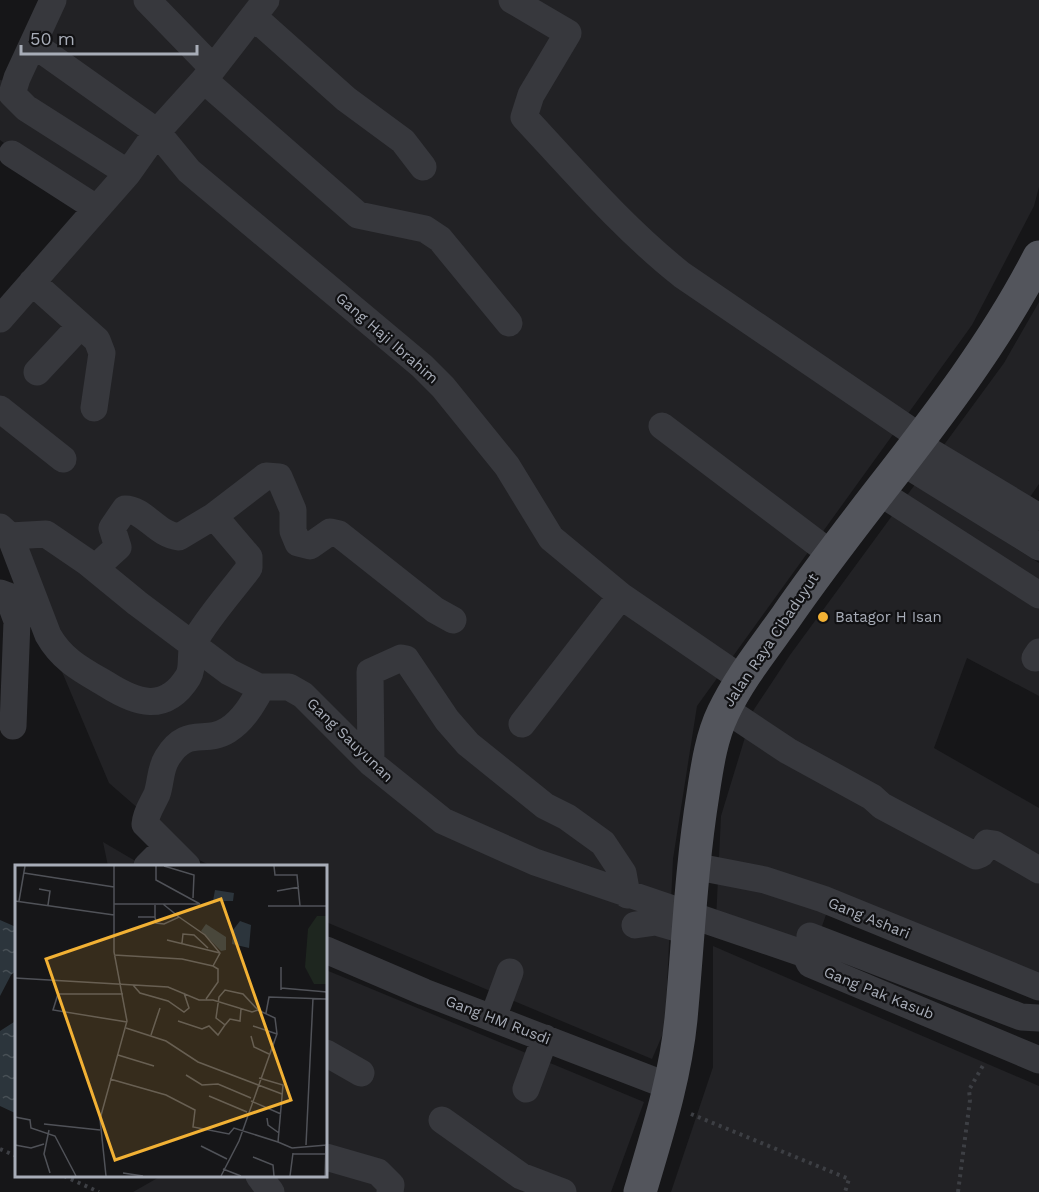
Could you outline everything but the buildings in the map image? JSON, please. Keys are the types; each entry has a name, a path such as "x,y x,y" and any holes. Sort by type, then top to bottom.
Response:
{"main road":[{"name":"Jalan Raya Cibaduyut","path":"640,1192 669,1095 681,1022 693,866 708,764 725,709 742,679 830,553 879,492 978,359 1039,256"}],"street":[{"path":"53,0 12,89 12,94 26,108 128,173"},
{"path":"147,0 208,74 357,215 425,229 440,239 509,323"},
{"path":"512,0 568,33 531,95 524,117 651,251 913,447 1039,547"},
{"path":"0,319 128,173 157,132 208,74 260,9 346,99 403,141 423,167"},
{"name":"Gang Haji Ibrahim","path":"33,44 157,132 189,171 322,280 443,387 507,466 551,538 621,596 742,679"},
{"path":"12,154 96,208"},
{"path":"32,282 97,340 102,352 94,408"},
{"path":"37,372 80,326"},
{"path":"0,409 63,459"},
{"path":"662,426 830,553"},
{"path":"913,447 1039,517"},
{"path":"95,568 118,547 112,528 125,509 132,510 166,535 178,537 214,516 266,476 279,477 292,510 293,531 298,543 309,546 330,532 339,534 435,610 453,620"},
{"path":"879,492 1039,595"},
{"path":"5,531 56,649 70,663 117,692 145,704 159,702 171,695 189,676 193,644 249,568 249,556 214,516"},
{"name":"Gang Sauyunan","path":"5,531 46,534 95,568 228,672 262,687 289,687 303,695 371,763 443,821 535,862 627,895 689,923"},
{"path":"0,593 8,596 17,621 13,726"},
{"path":"522,724 621,596"},
{"path":"371,763 370,672 401,658 406,658 447,720 468,744 545,806 603,843 623,873 627,895"},
{"path":"185,865 145,824 146,815 156,794 167,758 179,742 226,731 240,720 262,687"},
{"path":"725,709 788,751 872,797 882,806 976,855 981,854 987,843 994,844 1039,870"},
{"path":"149,865 166,848"},
{"name":"Gang Ashari","path":"693,866 765,880 823,899 1039,987"},
{"path":"823,899 807,945 1021,1017 1039,1018"},
{"path":"635,925 656,922 689,923"},
{"name":"Gang Pak Kasub","path":"689,923 807,945 810,964 884,993 1039,1060"},
{"name":"Gang HM Rusdi","path":"327,950 424,992 545,1038 669,1095"},
{"path":"493,1018 510,972"},
{"path":"526,1089 545,1038"},
{"path":"327,1054 362,1073"},
{"path":"442,1120 522,1176 563,1192"},
{"path":"327,1157 378,1172 391,1185 390,1192"},
{"path":"261,1177 271,1192"}],"path":[{"path":"958,1192 969,1090 996,1043"},
{"path":"669,1095 849,1179 844,1192"},
{"path":"0,1149 15,1156"},
{"path":"66,1177 99,1192"}],"shaded area":[{"path":"56,0 1039,0 1039,187 1034,206 972,325 697,706 673,859 665,1029 652,1059 327,922 327,865 209,865 195,858 109,783 0,525 0,320 93,211 0,140 0,80 19,82"},
{"path":"1039,302 1039,484 1001,539 1039,563 1039,696 967,658 934,748 1039,808 1039,994 828,909 814,949 716,920 721,816 753,711 790,655 1004,363"},
{"path":"103,842 142,865 108,865"},
{"path":"713,946 1039,1086 1039,1192 671,1192 713,1067"},
{"path":"327,970 644,1102 611,1192 133,1192 159,1177 327,1177"}],"water":[{"path":"0,920 15,927 15,971 0,996"},
{"path":"15,1023 15,1113 0,1106 0,1031"}],"place":[{"name":"Batagor H Isan","path":"823,617"}]}
